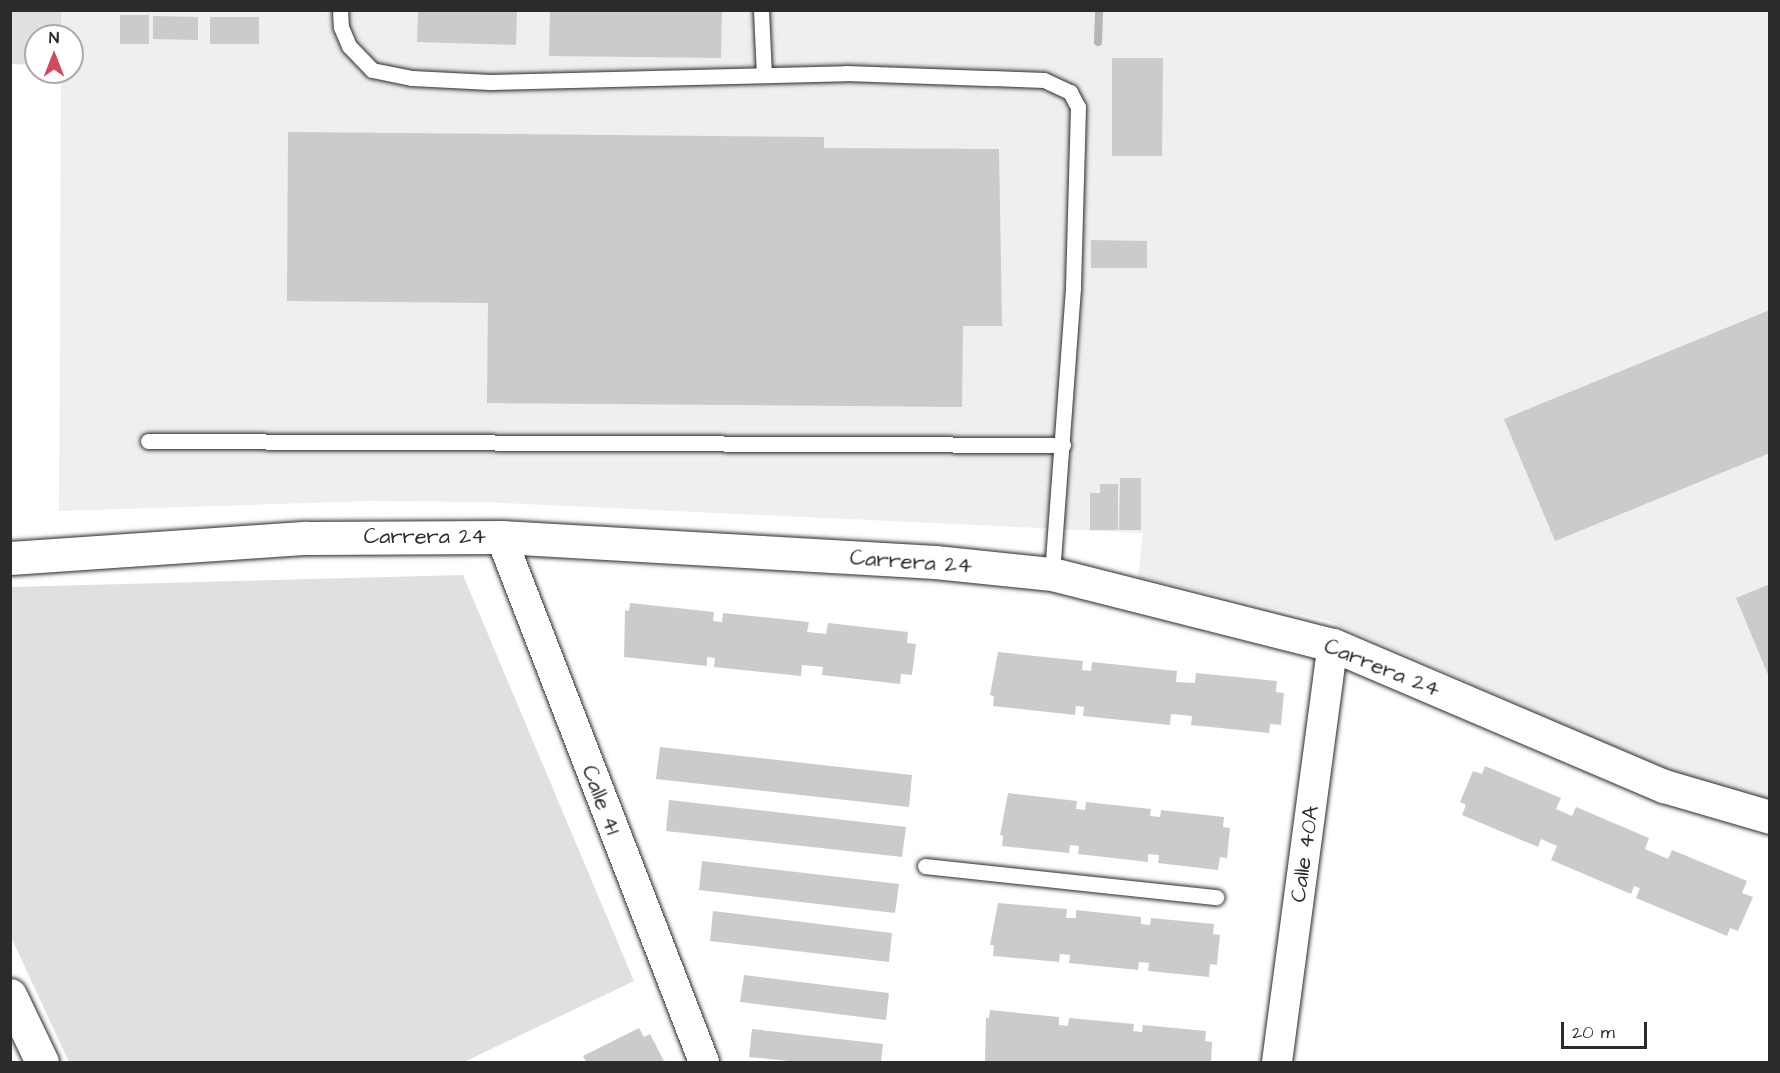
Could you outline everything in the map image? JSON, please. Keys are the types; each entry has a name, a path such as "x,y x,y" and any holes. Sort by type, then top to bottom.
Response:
{"street":[{"name":"Carrera 24","path":"10,558 306,538 501,537 935,562 1052,574 1333,645 1664,786 1770,817"},
{"name":"Calle 41","path":"501,537 704,1062"},
{"name":"Calle 40A","path":"1277,1062 1333,645"},
{"path":"10,994 42,1062"}],"lane":[{"path":"340,10 341,27 349,46 372,70 412,78 490,82 764,75 1044,80 1070,92 1077,107 1077,160 1063,445 1052,574"},
{"path":"761,10 764,75"},
{"path":"148,441 1063,445"},
{"path":"925,866 1216,897"}],"shaded area":[{"path":"11,10 61,11 61,24 24,24 24,65 11,64"},
{"path":"61,11 1769,11 1769,799 1674,773 1329,621 1138,577 1143,533 484,502 369,501 59,511 61,84 84,84 84,24 61,24"},
{"path":"463,575 634,981 464,1062 69,1062 11,937 11,587"}],"building":[{"path":"418,10 517,10 516,45 417,42"},
{"path":"550,10 722,10 721,58 549,56"},
{"path":"120,15 149,15 149,44 120,44"},
{"path":"153,16 198,17 198,40 153,39"},
{"path":"210,17 259,17 259,44 210,44"},
{"path":"1112,58 1163,58 1162,156 1112,156"},
{"path":"288,132 824,137 824,148 999,149 1002,326 963,326 962,407 487,403 488,303 287,301"},
{"path":"1091,240 1147,241 1147,268 1091,268"},
{"path":"1770,310 1770,453 1555,541 1504,419"},
{"path":"1120,478 1141,478 1141,530 1119,530"},
{"path":"1100,484 1118,484 1118,530 1090,530 1090,493 1100,493"},
{"path":"1770,584 1770,677 1769,677 1736,598"},
{"path":"630,603 714,612 713,621 722,622 723,613 809,622 807,632 826,634 828,623 908,632 907,643 916,644 912,675 901,674 900,684 822,675 823,667 802,665 801,676 714,667 715,658 707,657 707,666 624,657 625,610 629,611"},
{"path":"998,652 1083,661 1082,670 1091,671 1092,662 1177,671 1176,682 1195,683 1196,673 1277,681 1276,692 1284,693 1281,725 1270,724 1269,733 1191,725 1192,716 1171,714 1170,725 1083,716 1084,707 1076,706 1075,715 993,706 994,696 990,695"},
{"path":"660,747 912,775 909,807 656,779"},
{"path":"1485,766 1561,798 1556,809 1572,816 1576,807 1649,838 1645,849 1668,859 1672,850 1747,881 1742,893 1753,897 1738,931 1730,928 1727,936 1636,898 1640,888 1634,886 1631,894 1551,860 1557,846 1541,839 1538,847 1462,815 1466,805 1460,802 1473,771 1482,774"},
{"path":"1008,793 1077,801 1076,809 1085,810 1086,802 1151,809 1150,816 1160,817 1161,810 1224,817 1223,827 1230,828 1227,858 1220,857 1218,870 1158,863 1159,855 1148,854 1148,862 1078,854 1079,846 1070,845 1069,853 1002,846 1003,836 1000,835"},
{"path":"669,800 906,827 902,857 666,831"},
{"path":"702,861 899,884 895,913 699,890"},
{"path":"998,903 1067,909 1066,918 1076,918 1076,910 1141,917 1141,924 1150,925 1151,918 1214,924 1213,934 1220,935 1217,965 1210,964 1209,977 1148,971 1149,963 1139,962 1138,970 1069,963 1070,955 1060,954 1059,962 993,956 994,945 990,945"},
{"path":"713,911 892,933 889,962 710,941"},
{"path":"744,975 889,993 886,1020 740,1002"},
{"path":"990,1010 1059,1017 1059,1025 1068,1026 1069,1018 1134,1024 1133,1031 1142,1032 1143,1025 1206,1031 1205,1041 1212,1042 1211,1062 985,1062 986,1018 989,1018"},
{"path":"639,1028 644,1037 650,1034 664,1061 586,1062 583,1056"},
{"path":"752,1029 883,1044 881,1062 798,1062 749,1057"}],"waterway":[{"path":"1098,42 1099,10"}]}
